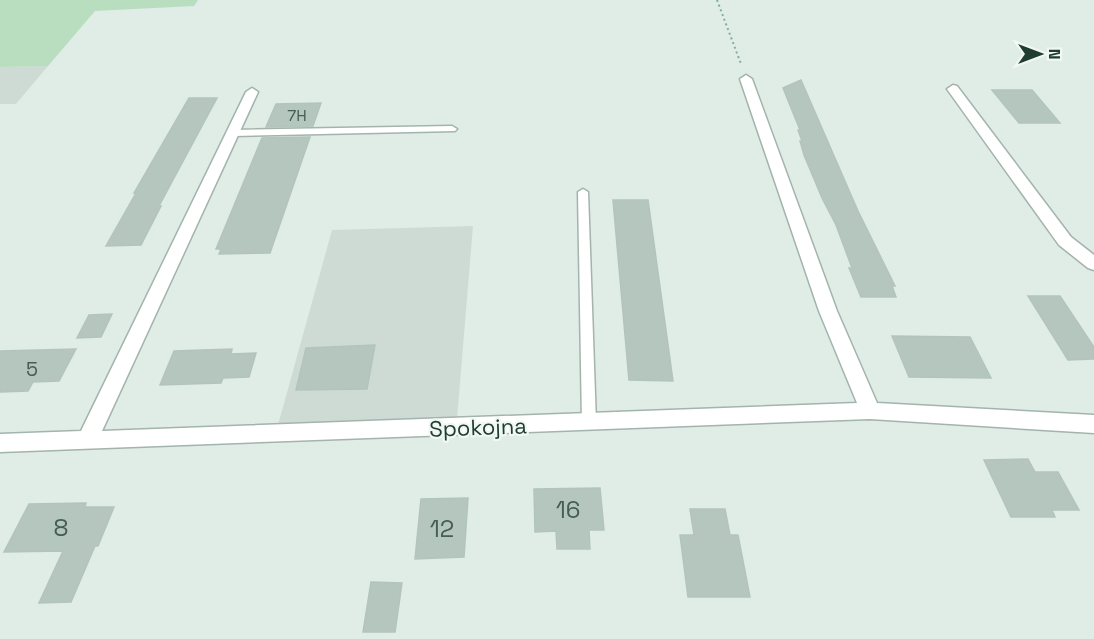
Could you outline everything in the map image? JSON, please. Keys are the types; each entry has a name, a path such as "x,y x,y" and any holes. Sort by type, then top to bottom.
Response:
{"street":[{"path":"747,79 828,311 870,411"},
{"path":"953,89 1065,240 1094,264"},
{"path":"87,440 252,92"},
{"name":"Spokojna","path":"0,443 870,411 1094,424"}],"lane":[{"path":"232,133 452,129"},
{"path":"583,192 590,423"}],"path":[{"path":"717,0 747,79"}],"shaded area":[{"path":"48,66 16,104 0,104 0,67"},
{"path":"473,226 457,419 278,425 332,230"}],"green space":[{"path":"0,0 198,0 194,6 95,11 48,66 0,67"}],"building":[{"path":"801,80 858,211 895,286 892,286 896,297 861,297 849,268 852,268 836,225 804,155 798,130 800,130 783,88"},
{"path":"992,90 1032,90 1060,123 1019,123"},
{"path":"189,98 217,98 159,206 161,206 141,245 106,246 136,193 134,193"},
{"path":"321,103 313,126 266,127 276,104"},
{"path":"310,137 270,253 219,254 221,249 216,249 262,138"},
{"path":"613,200 648,200 673,381 629,380"},
{"path":"1028,296 1060,296 1094,347 1094,359 1068,360"},
{"path":"112,314 101,337 77,338 89,315"},
{"path":"892,336 970,337 991,378 909,377"},
{"path":"375,345 367,389 296,390 306,348"},
{"path":"76,349 59,381 33,382 28,391 0,392 0,351"},
{"path":"232,349 231,354 256,353 249,377 223,378 221,383 160,385 174,351"},
{"path":"1028,459 1035,472 1058,472 1079,510 1052,510 1055,517 1011,517 984,460"},
{"path":"600,488 604,530 589,530 590,549 557,549 556,531 535,532 534,489"},
{"path":"468,498 464,557 415,559 421,499"},
{"path":"86,503 85,507 114,507 98,546 95,546 71,602 39,603 63,551 4,552 29,504"},
{"path":"690,509 725,509 730,535 738,535 750,597 688,597 680,535 694,535"},
{"path":"371,582 402,583 395,632 363,632"}]}
